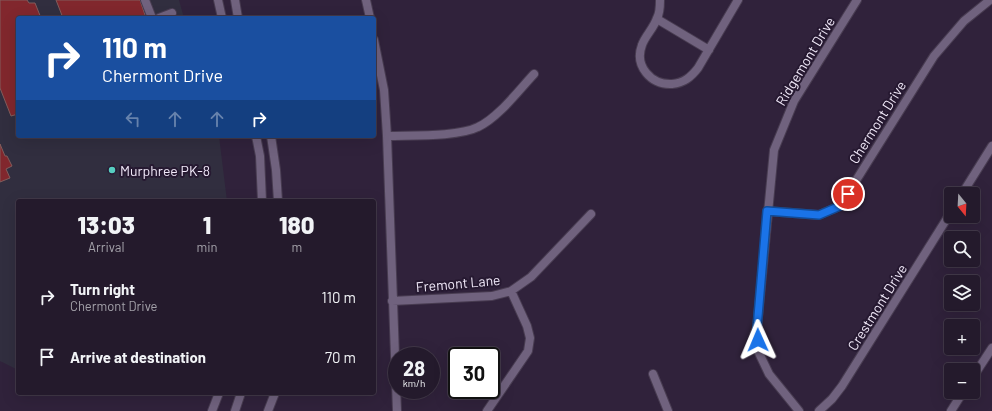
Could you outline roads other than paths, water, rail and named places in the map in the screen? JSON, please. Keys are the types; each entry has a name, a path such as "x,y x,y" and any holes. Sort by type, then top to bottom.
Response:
{"street":[{"path":"146,0 151,16"},
{"path":"218,0 222,16"},
{"path":"235,0 238,16"},
{"path":"366,0 370,16"},
{"path":"660,0 660,10 657,19 642,45 640,58 644,71 648,76 655,81 670,84 684,81 691,76 709,50 738,0"},
{"name":"Ridgemont Drive","path":"799,411 769,374 759,353 757,328 774,150 794,101 857,0"},
{"name":"Chermont Drive","path":"767,211 819,215 840,206 934,56 964,21 990,0"},
{"path":"164,16 172,13"},
{"path":"657,19 709,50"},
{"path":"376,50 384,90 387,136 397,411"},
{"path":"387,136 453,133 478,127 495,115 534,74"},
{"path":"256,138 260,156 262,199"},
{"path":"271,138 276,170 278,199"},
{"path":"966,187 992,146"},
{"name":"Fremont Lane","path":"392,301 492,296 511,291 531,277 590,214"},
{"name":"Crestmont Drive","path":"819,411 832,399 842,386 944,223"},
{"path":"487,411 528,351 530,338 527,326 511,291"},
{"path":"980,366 992,348"},
{"path":"653,374 668,411"},
{"path":"212,411 218,395"},
{"path":"235,411 240,395"},
{"path":"268,411 274,395"},
{"path":"951,411 959,399"}],"place":[{"name":"Murphree PK-8","path":"112,170"}]}
